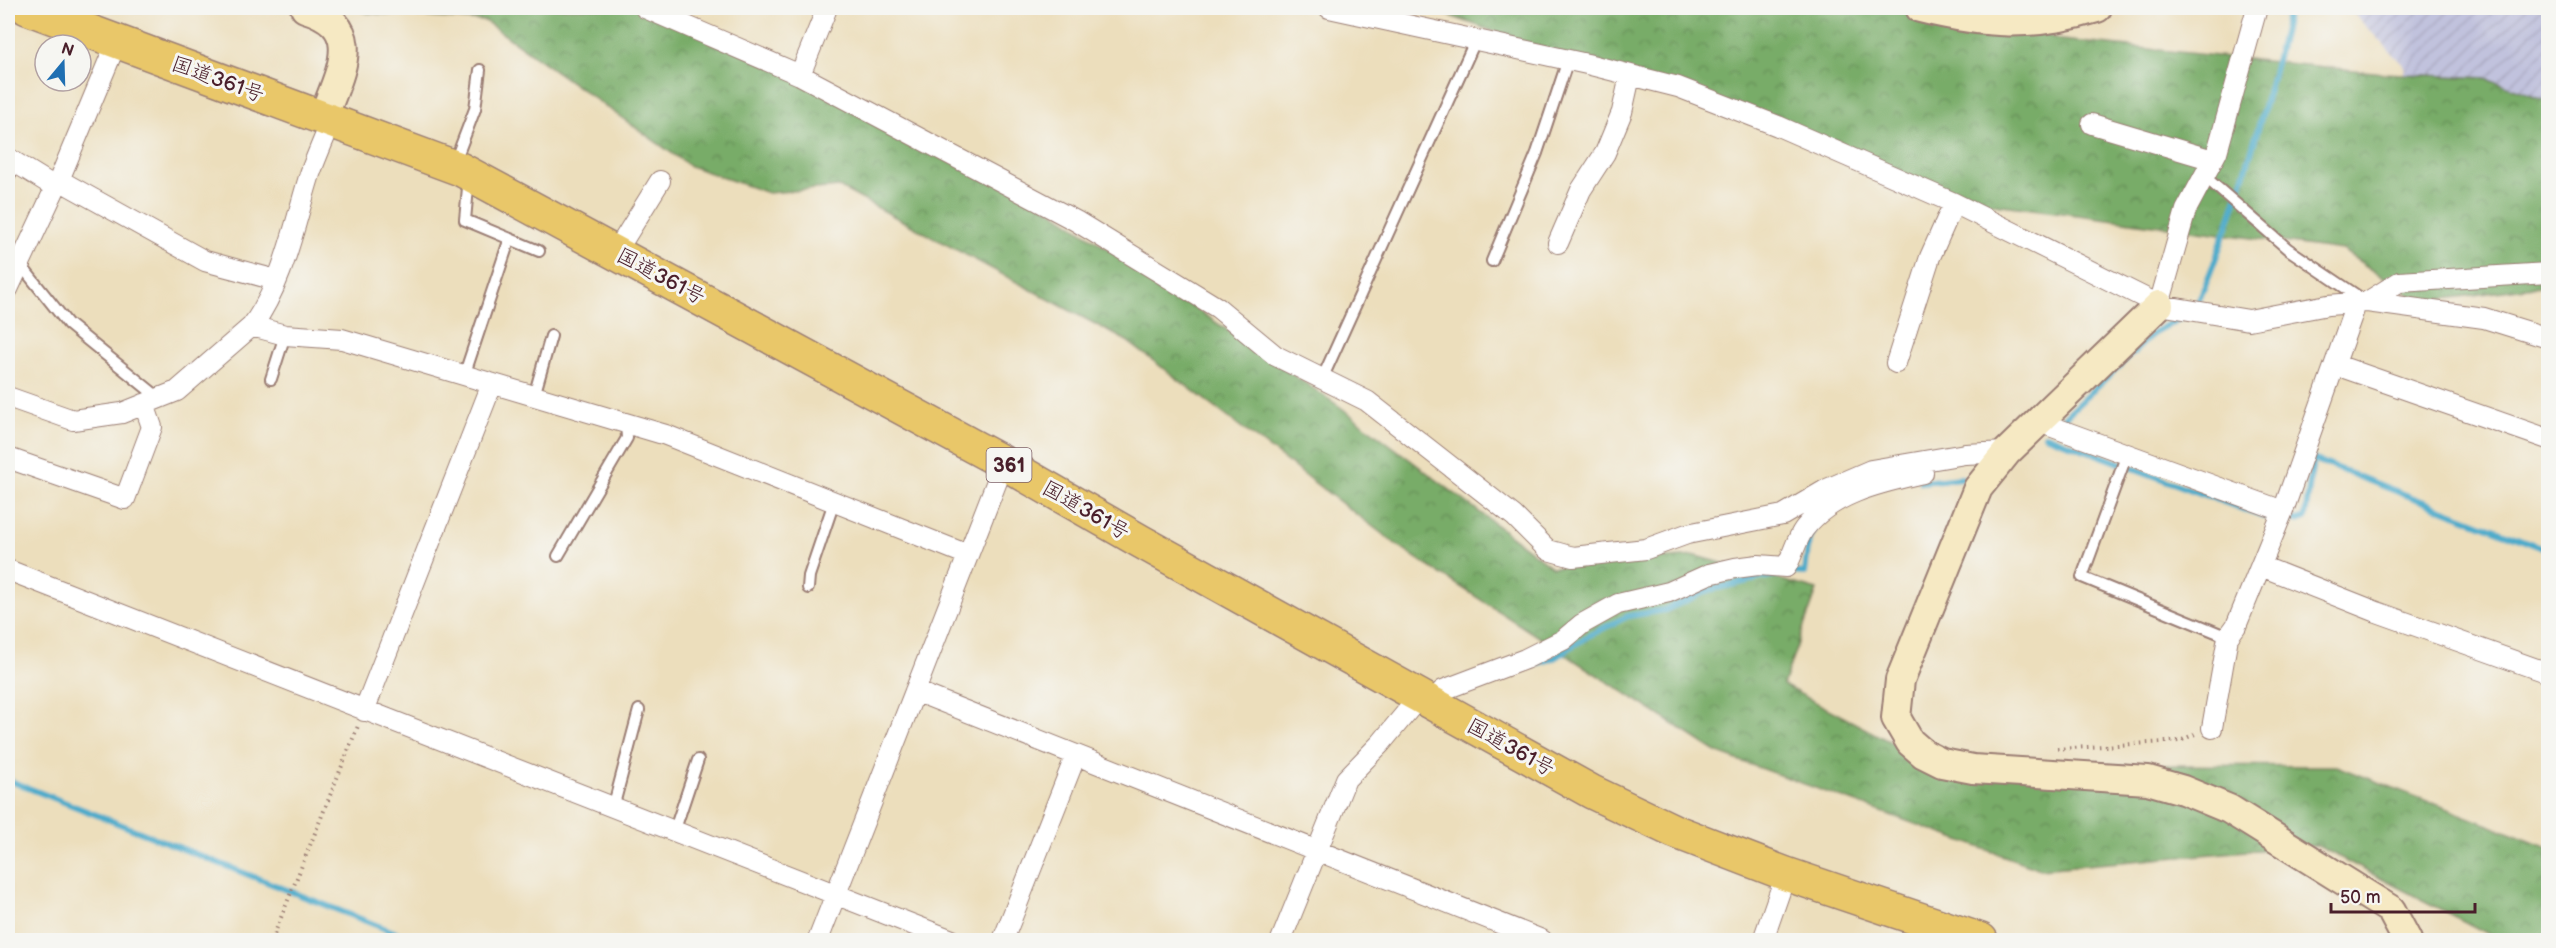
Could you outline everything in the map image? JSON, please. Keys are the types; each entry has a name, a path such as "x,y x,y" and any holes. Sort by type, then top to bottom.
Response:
{"highway":[{"name":"国道361号","path":"27,8 461,170 1004,463 1592,792 1674,831 1786,874 1981,940"}],"street":[{"path":"8,397 73,420 122,413 177,391 252,326 265,308 304,202 345,56 344,37 335,21 305,8"},
{"path":"645,8 800,75 1076,221 1218,308 1276,356 1376,408 1514,516 1548,550 1573,557 1646,549 1687,534 1783,515 1827,489 1871,470 1965,454 2007,452"},
{"path":"800,75 827,8"},
{"path":"1329,8 1476,39 1678,87 1767,122 1954,203 2159,304 2249,320 2328,305 2361,303 2484,318 2548,338"},
{"path":"1920,8 1967,19 2019,24 2068,17 2097,8"},
{"path":"2257,8 2208,168 2186,210 2159,304 2007,452 1978,488 1900,680 1896,718 1910,742 1924,754 1942,763 1973,769 2120,776 2148,780 2183,790 2229,809 2391,910 2407,940"},
{"path":"8,289 14,258 57,183 117,41"},
{"path":"1558,243 1581,190 1605,153 1622,112 1630,76"},
{"path":"2092,124 2208,168"},
{"path":"10,166 57,183 205,261 276,280"},
{"path":"616,252 660,181"},
{"path":"1896,363 1930,257 1954,203"},
{"path":"2213,723 2228,637 2236,626 2283,511 2361,303 2399,282 2548,273"},
{"path":"252,326 285,335 342,339 666,435 968,555"},
{"path":"2336,365 2548,439"},
{"path":"364,711 492,384"},
{"path":"8,458 125,499 152,427 152,401"},
{"path":"2039,422 2283,511"},
{"path":"1281,940 1321,852 1346,779 1426,699 1443,690 1525,659 1563,640 1582,624 1618,604 1669,592 1709,574 1735,568 1758,565 1786,567 1803,530 1828,505 1848,496 1880,483 2007,452"},
{"path":"818,940 1004,463"},
{"path":"2261,566 2377,612 2548,673"},
{"path":"8,570 952,940"},
{"path":"915,691 1542,940"},
{"path":"1003,940 1076,755"},
{"path":"1763,940 1786,874"}],"lane":[{"path":"1322,379 1476,39"},
{"path":"1492,261 1537,153 1568,60"},
{"path":"480,70 475,109 461,170 465,220 509,241 539,251"},
{"path":"2208,168 2288,249 2361,303"},
{"path":"464,376 509,241"},
{"path":"14,258 68,324 152,401"},
{"path":"271,379 285,335"},
{"path":"534,396 551,336"},
{"path":"558,556 627,438 626,423"},
{"path":"2127,454 2082,577 2228,637"},
{"path":"808,588 809,576 834,502"},
{"path":"613,808 639,710"},
{"path":"674,832 698,760"}],"path":[{"path":"272,940 364,711"},
{"path":"2055,750 2180,741 2213,723"}],"shaded area":[{"path":"2348,8 2548,8 2548,205 2381,130 2406,68"}],"green space":[{"path":"353,8 650,8 977,160 1339,406 1552,567 1697,556 1817,590 1783,685 1932,764 2337,766 2548,848 2548,940 2500,940 2316,845 2040,869 1718,753 1405,551 1127,341 839,187 768,193 690,166 485,21 368,13"},
{"path":"1427,8 1967,8 2061,40 2383,73 2486,78 2548,101 2548,285 2421,302 2342,250 1987,203"}],"waterway":[{"path":"2196,307 2225,235 2249,159 2271,83 2289,8"},
{"path":"2057,424 2155,332 2186,315"},
{"path":"2045,435 2261,516 2297,521 2305,518 2313,459 2548,550"},
{"path":"1921,482 1962,478"},
{"path":"1533,665 1554,658 1588,636 1628,616 1665,610 1709,590 1787,572 1805,573 1809,538 1813,531"},
{"path":"8,780 414,940"}]}
